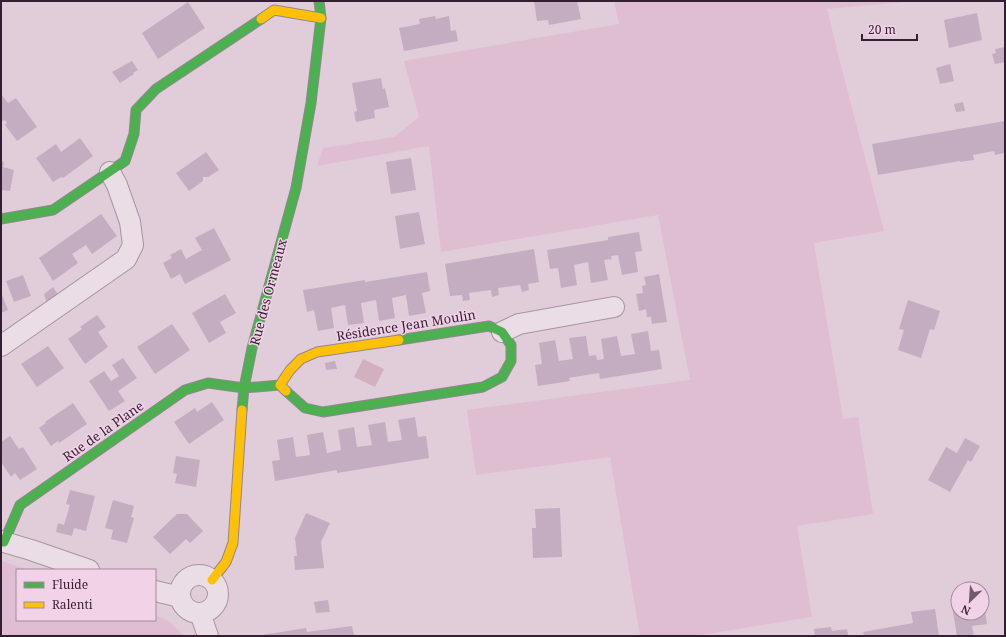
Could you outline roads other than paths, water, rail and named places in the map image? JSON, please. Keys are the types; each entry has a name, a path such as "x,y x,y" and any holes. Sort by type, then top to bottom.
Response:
{"street":[{"name":"Rue des Ormeaux","path":"212,580 226,562 233,543 244,388 252,348 296,188 311,103 321,18 319,1"},
{"path":"1,219 53,210 125,161 134,134 136,110 156,89 274,10 321,18"},
{"path":"1,346 126,259 133,246 130,222 117,185 110,172"},
{"path":"280,385 305,408 323,412 483,387 502,377 511,361 511,345 502,332 519,324 614,308"},
{"name":"Résidence Jean Moulin","path":"280,385 290,370 301,359 317,352 489,326 502,332"},
{"name":"Rue de la Plane","path":"3,542 20,505 185,390 208,383 244,388 280,385"},
{"path":"3,542 32,550 87,569"},
{"path":"199,575 206,576 212,580 218,591 216,603 207,612 196,613 187,610 180,597 182,584 187,579 199,575"},
{"path":"156,591 180,597"},
{"path":"200,613 208,636"}]}
